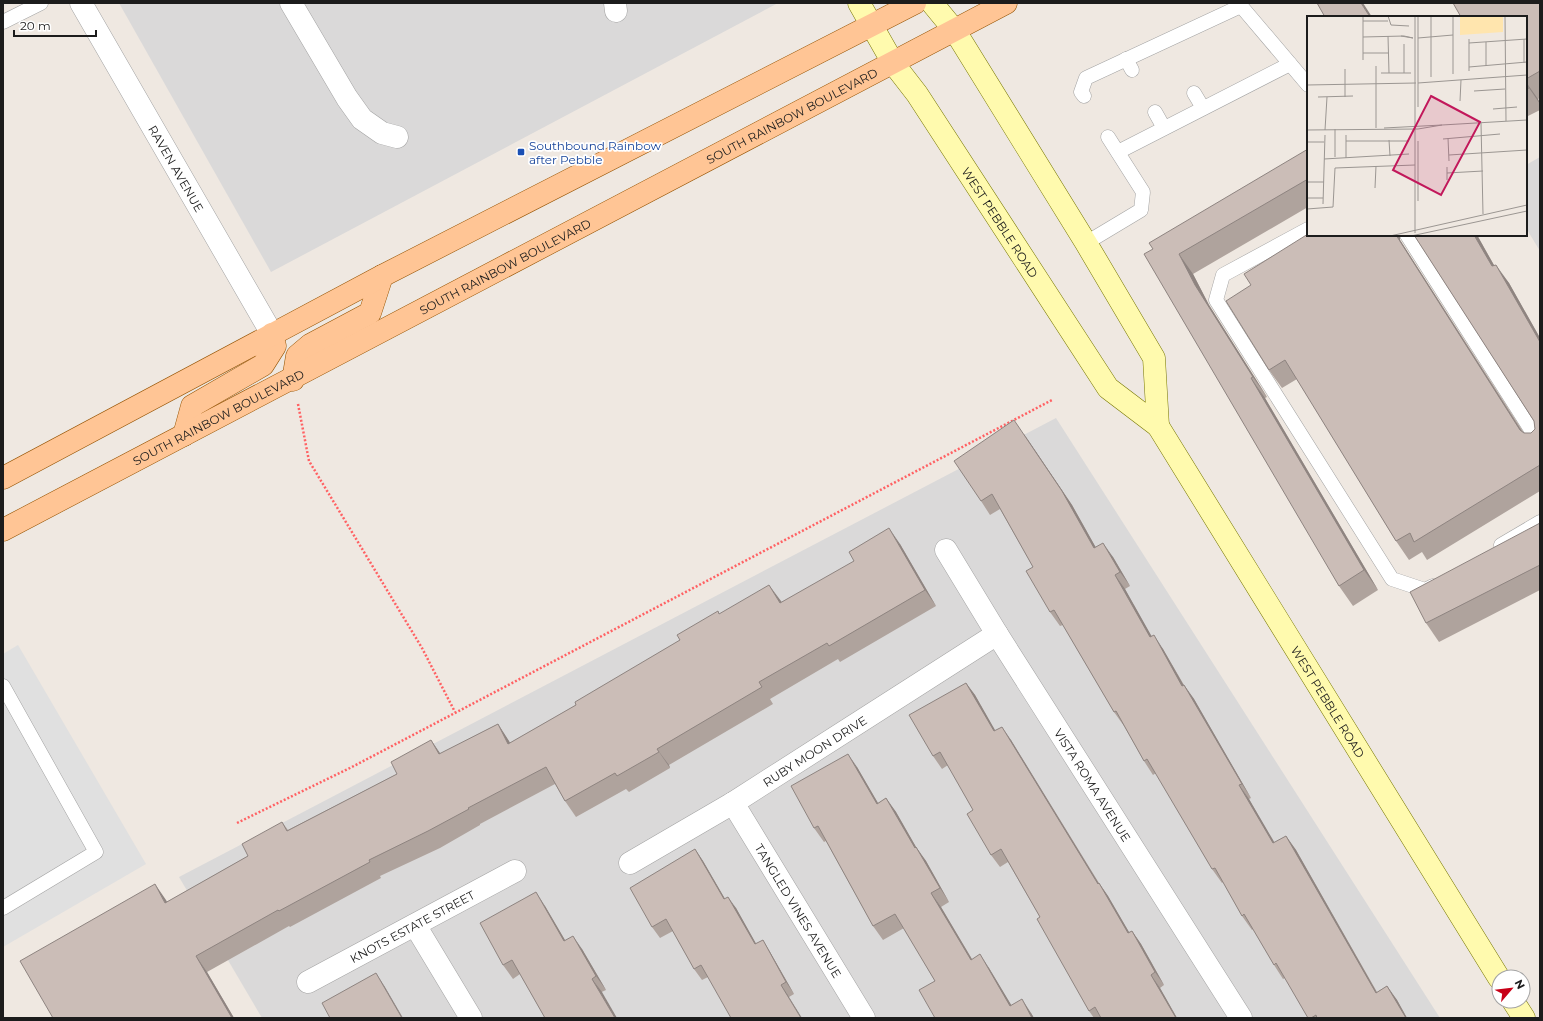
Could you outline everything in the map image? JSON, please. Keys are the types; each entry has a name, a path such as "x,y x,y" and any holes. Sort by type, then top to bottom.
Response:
{"main road":[{"path":"3,478 382,276 915,3"},
{"name":"SOUTH RAINBOW BOULEVARD","path":"3,530 184,435 293,380 586,223 1006,3"},
{"path":"293,380 297,356 310,345 370,313 382,276"},
{"path":"184,435 192,406 263,365 275,346 272,334"}],"street":[{"name":"RAVEN AVENUE","path":"82,3 272,334"},
{"path":"291,3 347,98 362,119 382,133 397,137"},
{"name":"WEST PEBBLE ROAD","path":"860,3 893,63 917,94 1108,388 1158,426 1493,969"},
{"name":"WEST PEBBLE ROAD","path":"932,3 955,31 1086,243 1154,358 1158,426"},
{"name":"VISTA ROMA AVENUE","path":"946,550 997,634 1240,1018"},
{"name":"RUBY MOON DRIVE","path":"630,863 733,803 997,634"},
{"name":"TANGLED VINES AVENUE","path":"733,803 864,1018"},
{"name":"KNOTS ESTATE STREET","path":"308,982 515,871"},
{"path":"414,925 471,1018"},
{"path":"1519,1009 1524,1018"}],"lane":[{"path":"3,22 41,3"},
{"path":"1084,96 1081,92 1086,78 1129,64 1168,45 1242,4 1307,84"},
{"path":"1118,152 1290,64"},
{"path":"1194,93 1203,108"},
{"path":"1155,112 1164,128"},
{"path":"1086,243 1141,210 1143,192 1108,137"},
{"path":"1307,230 1223,275 1216,300 1392,579 1425,590 1446,578"},
{"path":"1408,236 1540,444"},
{"path":"1486,554 1540,522"},
{"path":"3,686 96,852 3,908"}],"path":[{"path":"293,380 309,461 422,648 455,712"},
{"path":"237,823 350,768 1052,400"}],"shaded area":[{"path":"119,3 778,3 271,272"},
{"path":"1540,157 1540,251 1527,230 1527,164"},
{"path":"1056,418 1440,1018 262,1018 179,877"},
{"path":"18,645 146,864 3,947 3,654"}],"building":[{"path":"1317,3 1361,3 1369,16 1324,16"},
{"path":"1453,3 1540,3 1540,71 1527,78 1527,16 1460,16"},
{"path":"1307,150 1307,180 1179,254 1195,285 1253,377 1251,378 1364,570 1339,586 1144,254 1153,249 1149,243"},
{"path":"1307,235 1307,236 1397,236 1520,430 1524,433 1531,433 1535,429 1534,421 1415,236 1475,236 1492,266 1496,265 1540,342 1540,465 1414,542 1410,533 1396,541 1285,360 1269,370 1226,301 1251,285 1244,274"},
{"path":"1014,420 1062,491 1094,548 1103,543 1120,572 1115,575 1150,637 1154,635 1182,686 1184,685 1242,784 1239,785 1273,843 1286,836 1376,993 1387,986 1406,1018 1317,1018 1316,1015 1308,1018 1276,963 1274,965 1244,914 1242,916 1215,868 1212,869 1147,759 1144,761 1116,711 1114,712 1054,610 1050,612 1026,571 1033,567 992,494 981,501 954,461"},
{"path":"1540,523 1540,565 1426,623 1410,592"},
{"path":"889,528 925,590 829,646 827,643 759,682 762,687 657,749 659,752 617,776 615,773 565,801 546,767 428,831 369,860 370,862 279,911 278,910 196,956 232,1018 53,1018 20,961 155,884 165,903 248,856 242,844 282,822 287,831 397,774 391,762 431,740 439,754 498,724 508,744 576,705 575,702 680,640 677,635 718,611 719,614 769,585 780,603 854,561 849,552"},
{"path":"966,683 994,731 1002,727 1098,884 1099,883 1128,933 1132,931 1155,972 1151,975 1176,1018 1101,1018 1095,1007 1089,1011 1037,919 1040,917 1001,849 991,855 967,814 973,810 940,752 933,756 909,715"},
{"path":"848,754 877,804 886,798 915,848 916,847 940,888 931,893 971,960 980,954 1010,1006 1022,999 1032,1018 935,1018 919,990 935,981 895,914 873,926 818,826 814,828 791,786"},
{"path":"695,849 724,899 728,897 755,944 763,940 786,982 781,985 801,1018 731,1018 701,965 694,969 666,919 652,927 630,888"},
{"path":"536,892 564,941 573,936 596,976 592,979 615,1018 545,1018 512,960 503,965 480,923"},
{"path":"376,973 402,1018 330,1018 322,1003"}],"place":[{"name":"Southbound Rainbow after Pebble","path":"521,152"}]}
